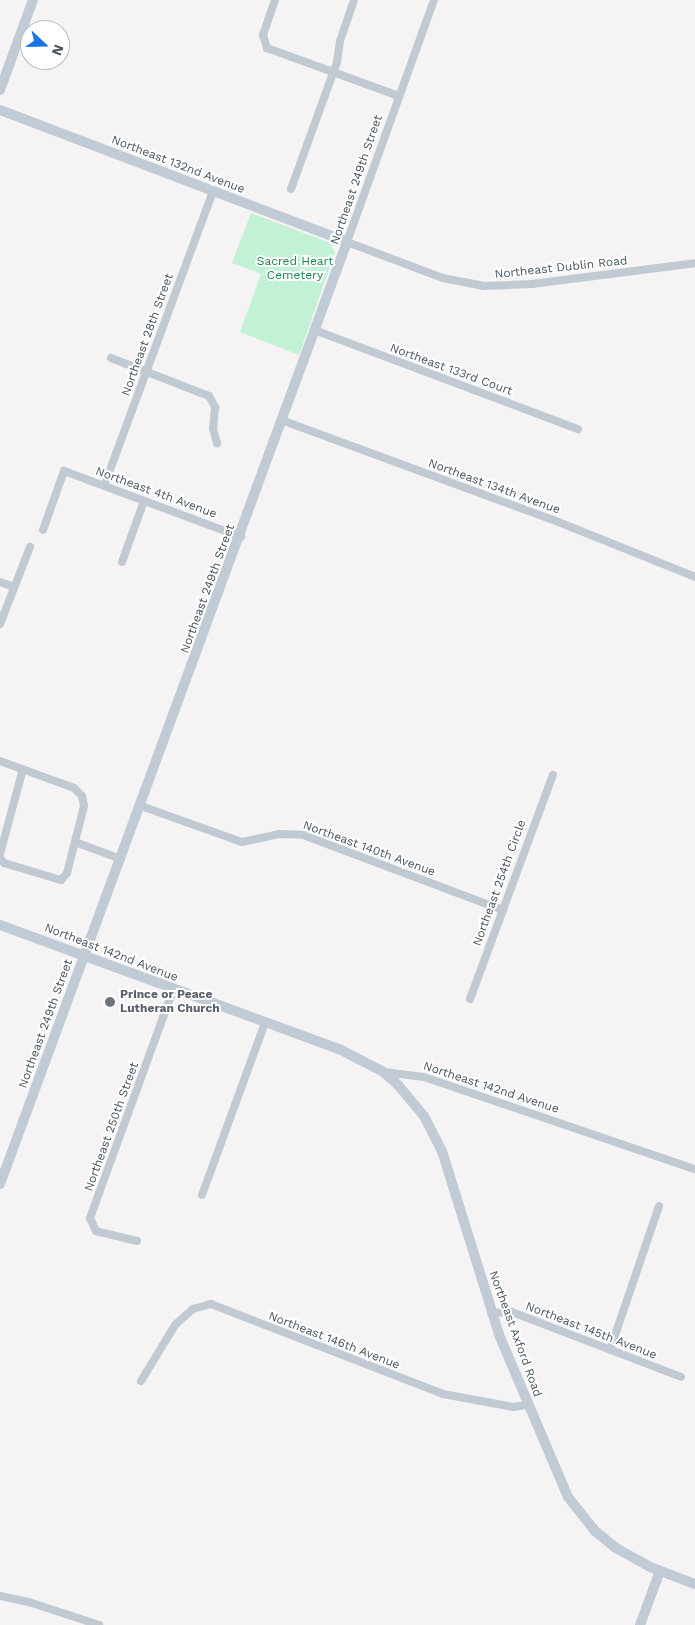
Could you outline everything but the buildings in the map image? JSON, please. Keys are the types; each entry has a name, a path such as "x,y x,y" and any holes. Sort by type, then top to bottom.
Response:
{"street":[{"path":"0,90 33,0"},
{"path":"275,0 263,35 267,48 399,96"},
{"path":"291,189 334,72 340,41 354,0"},
{"name":"Northeast 249th Street","path":"0,1184 284,422 434,0"},
{"name":"Northeast 132nd Avenue","path":"0,110 347,242"},
{"name":"Northeast 28th Street","path":"104,486 213,192"},
{"name":"Northeast Dublin Road","path":"347,242 443,278 484,286 532,284 695,263"},
{"name":"Northeast 133rd Court","path":"317,331 578,429"},
{"path":"111,358 212,398 215,407 213,429 216,443"},
{"name":"Northeast 134th Avenue","path":"284,422 551,520 695,576"},
{"name":"Northeast 4th Avenue","path":"42,530 64,471 240,537"},
{"path":"122,562 144,501"},
{"path":"0,624 30,547"},
{"path":"0,582 14,587"},
{"path":"0,761 23,769 74,788 82,796 84,806 64,879 54,881 0,857 23,769"},
{"name":"Northeast 254th Circle","path":"470,999 552,775"},
{"name":"Northeast 140th Avenue","path":"141,806 242,842 278,834 302,836 503,910"},
{"path":"75,842 121,859"},
{"name":"Northeast 142nd Avenue","path":"0,925 341,1050 382,1071 424,1077 695,1169"},
{"name":"Northeast 250th Street","path":"137,1241 96,1231 90,1218 174,990"},
{"path":"202,1195 265,1023"},
{"name":"Northeast Axford Road","path":"382,1071 410,1097 442,1151 491,1313 560,1481 578,1512 595,1531 616,1548 663,1572 695,1584"},
{"path":"610,1350 658,1206"},
{"name":"Northeast 146th Avenue","path":"141,1382 175,1325 193,1309 211,1304 443,1394 513,1407 528,1405"},
{"name":"Northeast 145th Avenue","path":"491,1313 512,1312 681,1377"},
{"path":"640,1625 663,1572"},
{"path":"0,1596 29,1602 99,1625"}],"green space":[{"name":"Sacred Heart Cemetery","path":"251,213 330,243 335,252 299,355 240,332 261,274 232,263"}],"place":[{"name":"Prince or Peace Lutheran Church","path":"110,1002"}]}
